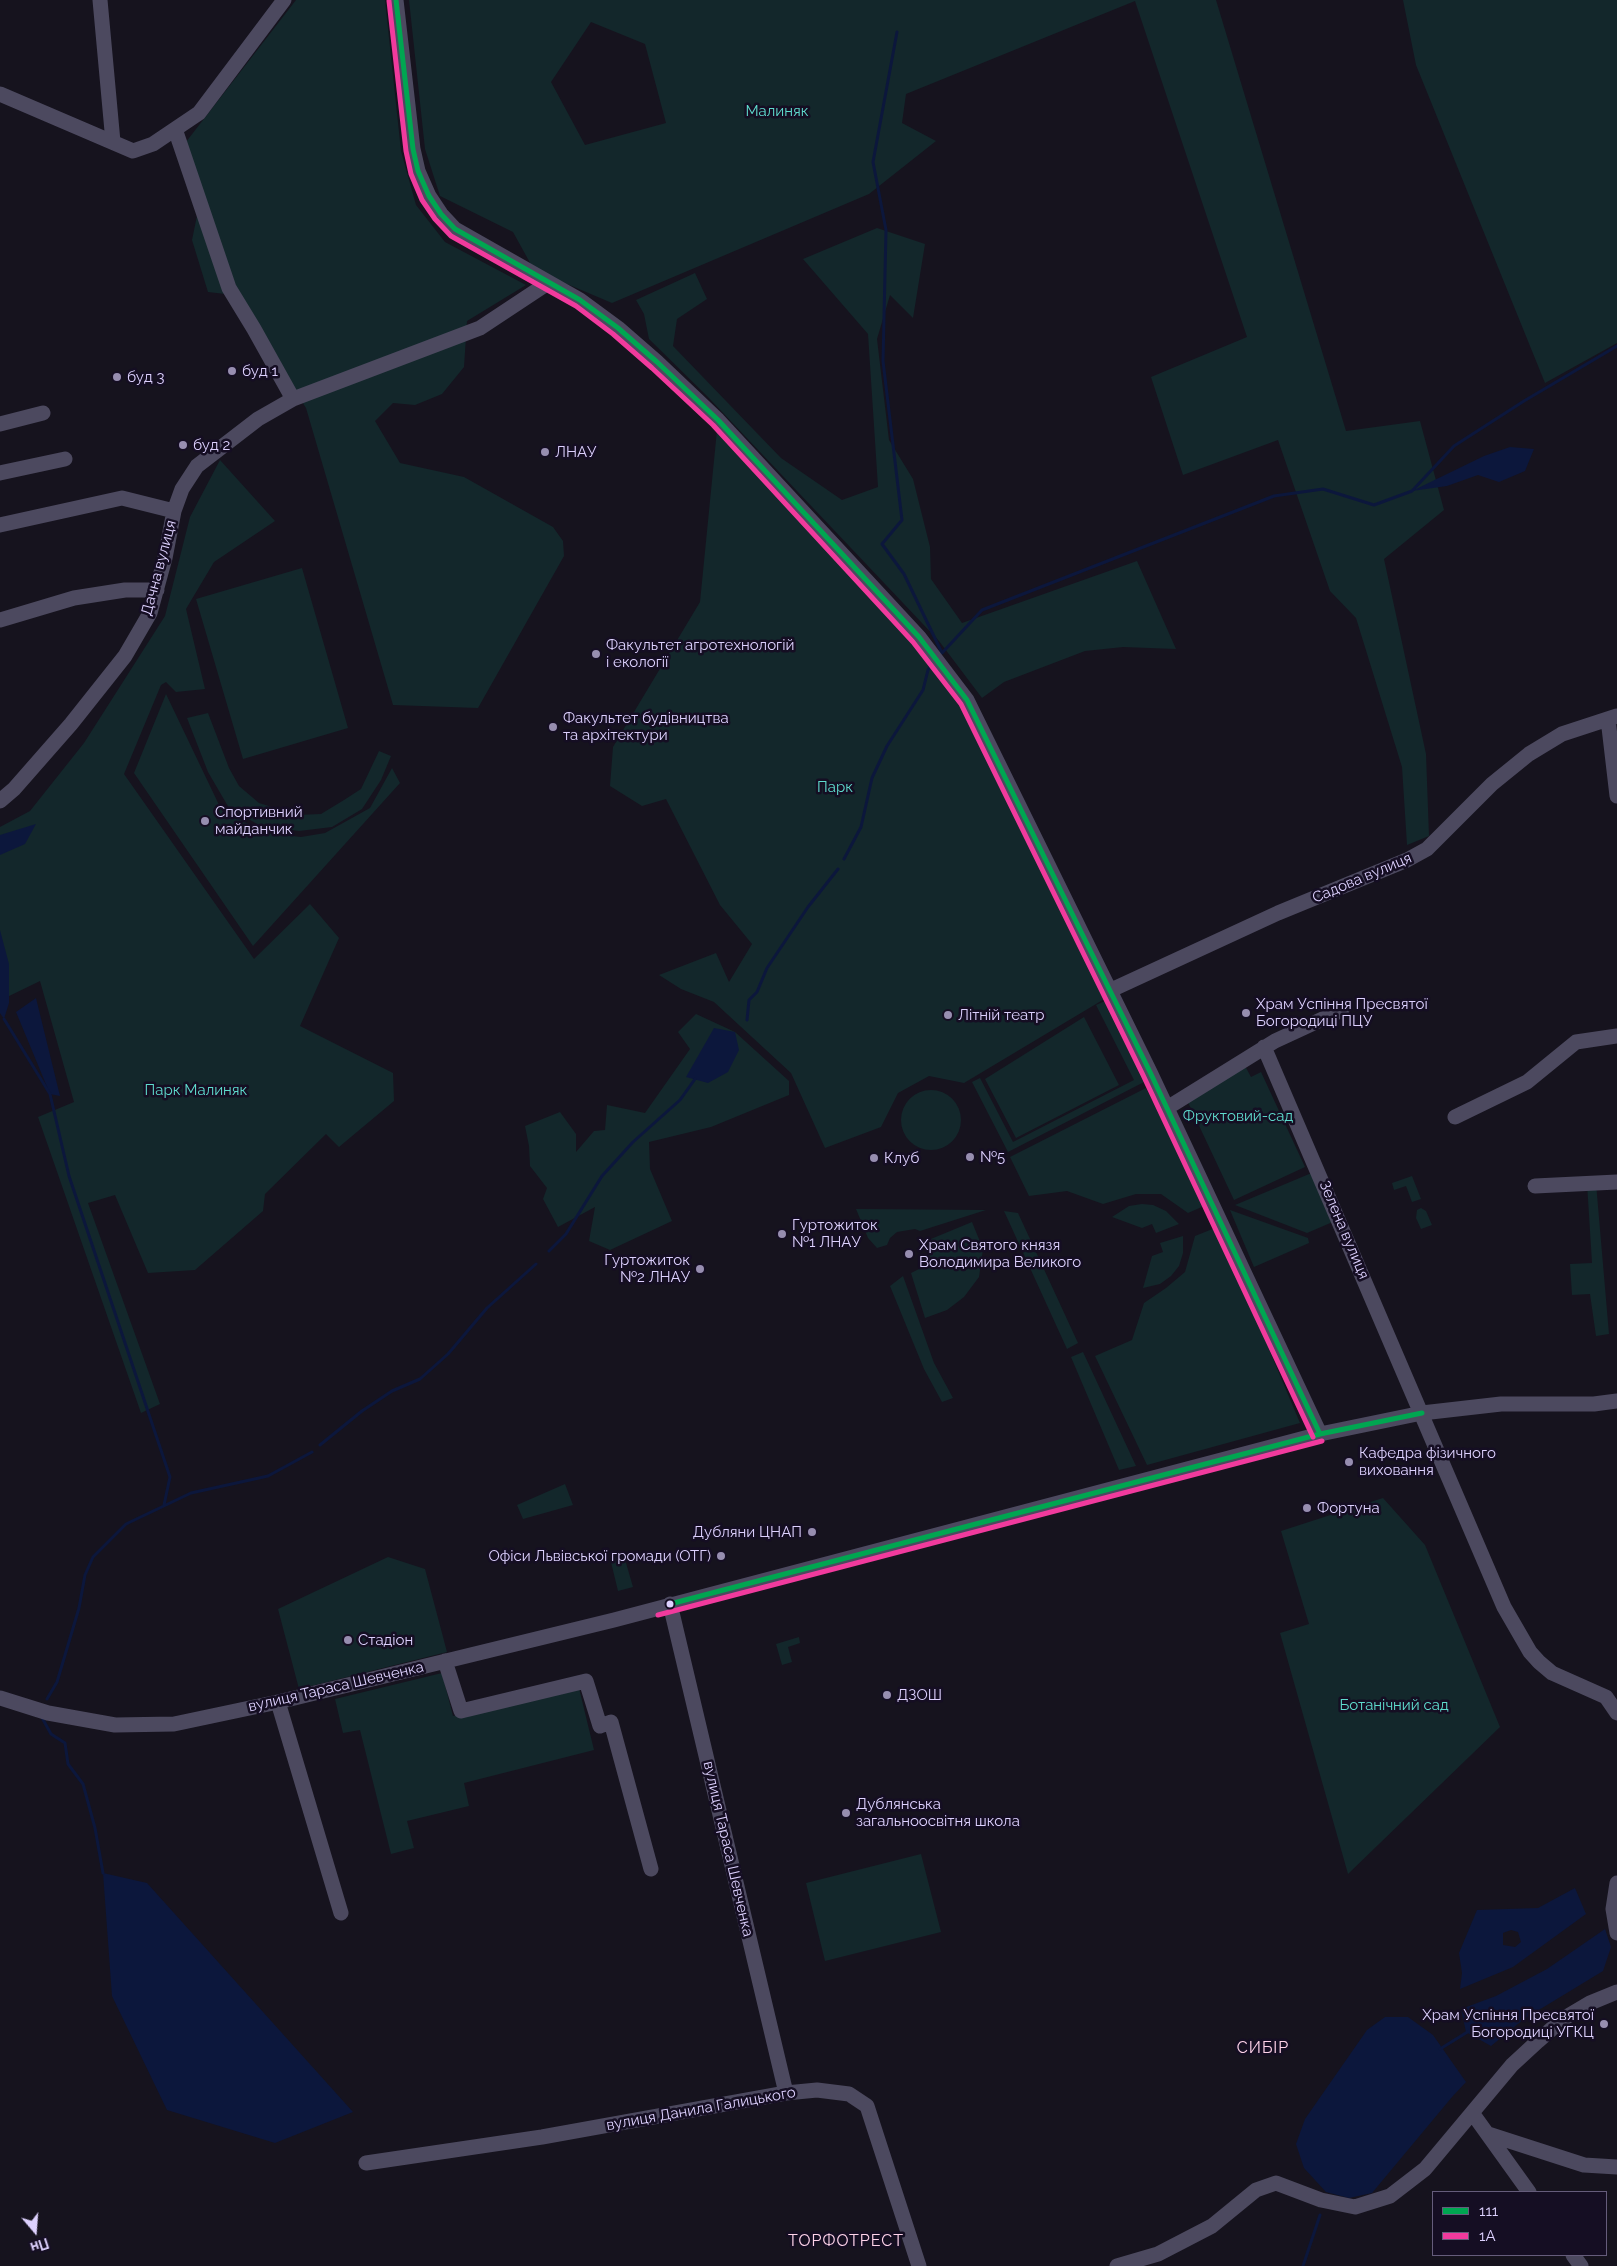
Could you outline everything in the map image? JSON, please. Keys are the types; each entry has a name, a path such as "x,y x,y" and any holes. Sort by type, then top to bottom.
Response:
{"street":[{"path":"100,0 113,142"},
{"path":"0,94 133,151 153,144 199,113 284,0"},
{"path":"396,0 413,148 418,171 429,196 455,229 580,300 618,328 718,420 920,637 967,700 1167,1108 1320,1434"},
{"path":"175,129 229,288 254,328 293,399"},
{"name":"Дачна вулиця","path":"0,801 14,789 71,724 125,656 150,613 157,590 174,511 182,489 197,466 258,419 293,399 480,328 548,283"},
{"path":"0,424 43,413"},
{"path":"0,473 65,459"},
{"path":"0,525 122,498 174,511"},
{"path":"0,620 74,598 126,590 157,590"},
{"path":"1612,718 1617,796"},
{"name":"Садова вулиця","path":"1109,990 1278,913 1407,860 1427,849 1492,784 1529,754 1562,734 1612,718"},
{"path":"1167,1108 1264,1047 1342,1010"},
{"path":"1455,1118 1527,1082 1576,1042 1617,1036"},
{"name":"Зелена вулиця","path":"1264,1047 1504,1607 1530,1652 1552,1674 1606,1697 1617,1713"},
{"path":"1535,1186 1617,1182"},
{"name":"вулиця Тараса Шевченка","path":"0,1698 48,1713 115,1725 174,1724 278,1702 614,1620 1320,1434 1422,1413 1501,1404 1594,1404 1617,1401"},
{"name":"вулиця Тараса Шевченка","path":"670,1604 786,2093"},
{"path":"445,1661 461,1711 586,1681 600,1726 611,1722 651,1869"},
{"path":"278,1702 341,1913"},
{"path":"1617,1883 1613,1909 1617,1933"},
{"path":"1117,2266 1158,2254 1212,2226 1256,2190 1276,2183 1321,2200 1355,2207 1390,2196 1425,2169 1512,2065 1563,2019 1590,2003 1617,1992"},
{"name":"вулиця Данила Галицького","path":"366,2163 542,2137 786,2093 817,2090 849,2094 867,2106 919,2266"},
{"path":"1472,2114 1528,2191"},
{"path":"1488,2134 1584,2166 1617,2167"}],"green space":[{"path":"296,0 385,0 401,151 416,205 445,242 526,285 467,321 464,367 442,394 415,405 393,403 375,421 400,463 464,477 553,527 563,541 564,556 478,708 393,705 306,408 234,295 208,292 192,240 199,206 179,151"},
{"name":"Малиняк","path":"409,0 1216,0 1346,431 1420,421 1444,510 1384,559 1426,754 1429,836 1407,845 1402,767 1356,618 1330,591 1278,440 1183,475 1151,377 1247,337 1135,1 906,94 902,123 936,141 869,194 612,303 534,270 513,232 440,196 425,149","holes":["591,22 645,44 666,123 585,145 551,82"]},
{"path":"1403,0 1617,0 1617,343 1545,383 1416,65"},
{"path":"877,228 925,244 913,318 890,295 877,339 889,440 913,479 930,547 931,579 962,623 1137,561 1176,649 1123,647 1085,651 1004,682 982,698 939,641 708,397 649,339 644,314 636,300 695,273 707,299 677,319 673,346 781,458 842,500 878,487 868,334 803,259"},
{"name":"Парк","path":"718,420 967,700 1111,995 964,1083 929,1076 898,1093 881,1127 825,1148 791,1073 714,1002 681,989 659,975 716,953 729,982 752,944 720,905 666,799 642,806 610,786 613,747 700,602"},
{"name":"Парк Малиняк","path":"220,460 275,521 214,562 186,609 205,689 176,692 166,682 161,685 124,774 254,959 310,904 339,938 300,1026 393,1073 394,1101 339,1147 326,1134 265,1194 263,1211 195,1270 148,1273 115,1195 88,1203 160,1404 141,1413 38,1117 74,1102 40,981 3,999 0,997 0,827 30,811 84,743 165,616 190,517"},
{"path":"302,568 348,728 243,759 196,599"},
{"name":"Спортивний майданчик","path":"166,694 221,809 265,833 301,837 325,833 370,808 392,768 400,783 253,946 134,773"},
{"path":"208,713 229,768 239,786 259,803 297,815 321,814 344,800 361,789 379,751 391,756 381,780 362,809 332,827 299,831 259,825 229,808 208,772 187,718"},
{"path":"1105,1001 1146,1081 1008,1152 972,1082 980,1078 1013,1142 1134,1080 1096,1005"},
{"path":"696,1014 735,1032 789,1081 789,1095 711,1127 649,1142 650,1169 672,1221 610,1250 589,1241 595,1207 558,1227 543,1199 547,1188 530,1166 525,1126 560,1112 576,1134 576,1152 594,1131 605,1130 607,1105 645,1113 690,1049 678,1032"},
{"path":"1084,1017 1119,1085 1016,1138 985,1079"},
{"name":"Фруктовий-сад","path":"1244,1064 1251,1077 1261,1072 1305,1167 1234,1200 1186,1098"},
{"path":"1146,1088 1204,1206 1188,1213 1161,1194 1136,1194 1103,1204 1067,1191 1029,1196 1010,1157"},
{"path":"931,1090 948,1095 956,1103 961,1120 956,1137 948,1145 931,1150 914,1145 906,1137 901,1120 906,1103 914,1095"},
{"path":"1314,1172 1335,1221 1307,1233 1235,1205"},
{"path":"1412,1176 1421,1199 1412,1202 1406,1186 1394,1190 1392,1183"},
{"path":"1587,1183 1596,1183 1609,1334 1596,1336 1590,1294 1572,1295 1570,1264 1592,1263"},
{"path":"1153,1205 1166,1211 1179,1224 1156,1233 1152,1224 1142,1228 1112,1217 1129,1206"},
{"path":"1421,1208 1426,1211 1432,1225 1421,1229 1416,1218 1417,1210"},
{"path":"856,1209 986,1210 920,1231 915,1229 897,1232 890,1238 887,1245 877,1248 868,1238"},
{"path":"1230,1210 1308,1238 1309,1243 1254,1267"},
{"path":"1004,1211 1018,1213 1078,1343 1067,1349"},
{"path":"972,1222 983,1249 979,1277 964,1297 947,1310 925,1318 911,1273 925,1266 929,1249 926,1241"},
{"path":"1215,1228 1221,1235 1300,1423 1147,1465 1095,1356 1132,1340 1144,1303 1185,1272 1195,1236"},
{"path":"1183,1236 1183,1253 1179,1266 1171,1276 1160,1284 1143,1288 1152,1256 1163,1252 1160,1243"},
{"path":"903,1276 934,1363 953,1398 942,1402 924,1369 890,1286"},
{"path":"1083,1352 1136,1466 1119,1470 1071,1357"},
{"path":"565,1484 573,1505 523,1519 517,1505"},
{"name":"Ботанічний сад","path":"1383,1498 1425,1545 1500,1727 1348,1874 1280,1633 1309,1624 1281,1531"},
{"path":"624,1556 633,1587 618,1591 610,1558"},
{"path":"388,1557 425,1569 447,1652 299,1689 278,1609"},
{"path":"799,1637 800,1643 788,1647 792,1662 782,1665 776,1644"},
{"path":"442,1673 453,1716 578,1684 594,1750 464,1783 469,1806 407,1821 414,1848 391,1854 360,1730 343,1733 335,1699"},
{"path":"921,1854 941,1932 825,1961 806,1883"}],"water":[{"path":"1510,447 1534,449 1525,471 1499,482 1478,475 1447,486 1412,491 1484,456"},
{"path":"36,824 25,844 0,855 0,835"},
{"path":"0,930 9,964 9,1003 4,1019 0,1013"},
{"path":"36,998 60,1096 50,1094 16,1012"},
{"path":"714,1028 735,1032 739,1050 728,1072 708,1083 686,1077"},
{"path":"103,1873 147,1883 353,2112 275,2143 167,2110 112,1996"},
{"path":"1575,1888 1586,1914 1513,1967 1460,1989 1462,1973 1459,1953 1477,1910 1538,1908","holes":["1511,1930 1518,1932 1521,1942 1515,1947 1503,1945 1503,1933"]},
{"path":"1605,1929 1611,1947 1603,1971 1524,2019 1491,2046 1466,2032 1461,2009 1496,1996 1547,1969"},
{"path":"1385,2017 1408,2017 1433,2035 1466,2082 1372,2193 1349,2198 1326,2192 1304,2168 1296,2144 1305,2119 1367,2030"}],"waterway":[{"path":"897,32 873,162 886,230 883,361 902,520 882,544 904,574 942,653 982,610 1274,496 1323,489 1374,505 1412,491 1454,446 1524,401 1617,346"},
{"path":"844,859 861,827 872,778 887,746 923,690 928,670 931,666"},
{"path":"747,1020 749,1000 757,992 767,968 808,907 838,869"},
{"path":"4,1019 50,1094 69,1176 170,1477 164,1505"},
{"path":"549,1251 566,1234 602,1176 633,1142 680,1100 695,1079"},
{"path":"320,1445 362,1411 392,1391 420,1379 448,1354 487,1308 536,1264"},
{"path":"47,1699 57,1682 79,1608 85,1575 93,1557 126,1524 191,1493 268,1476 312,1452"},
{"path":"41,1716 51,1734 65,1743 68,1764 83,1784 95,1828 103,1873"},
{"path":"1440,2049 1469,2031"},
{"path":"1303,2266 1320,2215"}],"transit line":[{"name":"111","path":"396,0 413,149 418,171 429,196 441,214 455,229 580,300 618,328 657,362 718,420 919,637 967,700 1150,1072 1320,1434"},
{"name":"1А","path":"389,1 406,151 411,174 422,200 435,219 451,236 576,306 613,334 652,368 713,425 913,642 961,704 1143,1075 1313,1437"},
{"name":"111","path":"670,1604 1320,1434 1422,1413"},
{"name":"1А","path":"658,1615 1322,1441"}],"place":[{"name":"буд 1","path":"232,371"},
{"name":"буд 3","path":"117,377"},
{"name":"буд 2","path":"183,445"},
{"name":"ЛНАУ","path":"545,452"},
{"name":"Факультет агротехнологій і екології","path":"596,654"},
{"name":"Факультет будівництва та архітектури","path":"553,727"},
{"name":"Спортивний майданчик","path":"205,821"},
{"name":"Храм Успіння Пресвятої Богородиці ПЦУ","path":"1246,1013"},
{"name":"Літній театр","path":"948,1015"},
{"name":"№5","path":"970,1157"},
{"name":"Клуб","path":"874,1158"},
{"name":"Гуртожиток №1 ЛНАУ","path":"782,1234"},
{"name":"Храм Святого князя Володимира Великого","path":"909,1254"},
{"name":"Гуртожиток №2 ЛНАУ","path":"700,1269"},
{"name":"Кафедра фізичного виховання","path":"1349,1462"},
{"name":"Фортуна","path":"1307,1508"},
{"name":"Дубляни ЦНАП","path":"812,1532"},
{"name":"Офіси Львівської громади (ОТГ)","path":"721,1556"},
{"name":"Стадіон","path":"348,1640"},
{"name":"ДЗОШ","path":"887,1695"},
{"name":"Дублянська загальноосвітня школа","path":"846,1813"},
{"name":"Храм Успіння Пресвятої Богородиці УГКЦ","path":"1604,2024"}],"district":[{"name":"СИБІР","path":"1263,2048"},
{"name":"ТОРФОТРЕСТ","path":"846,2241"}]}
